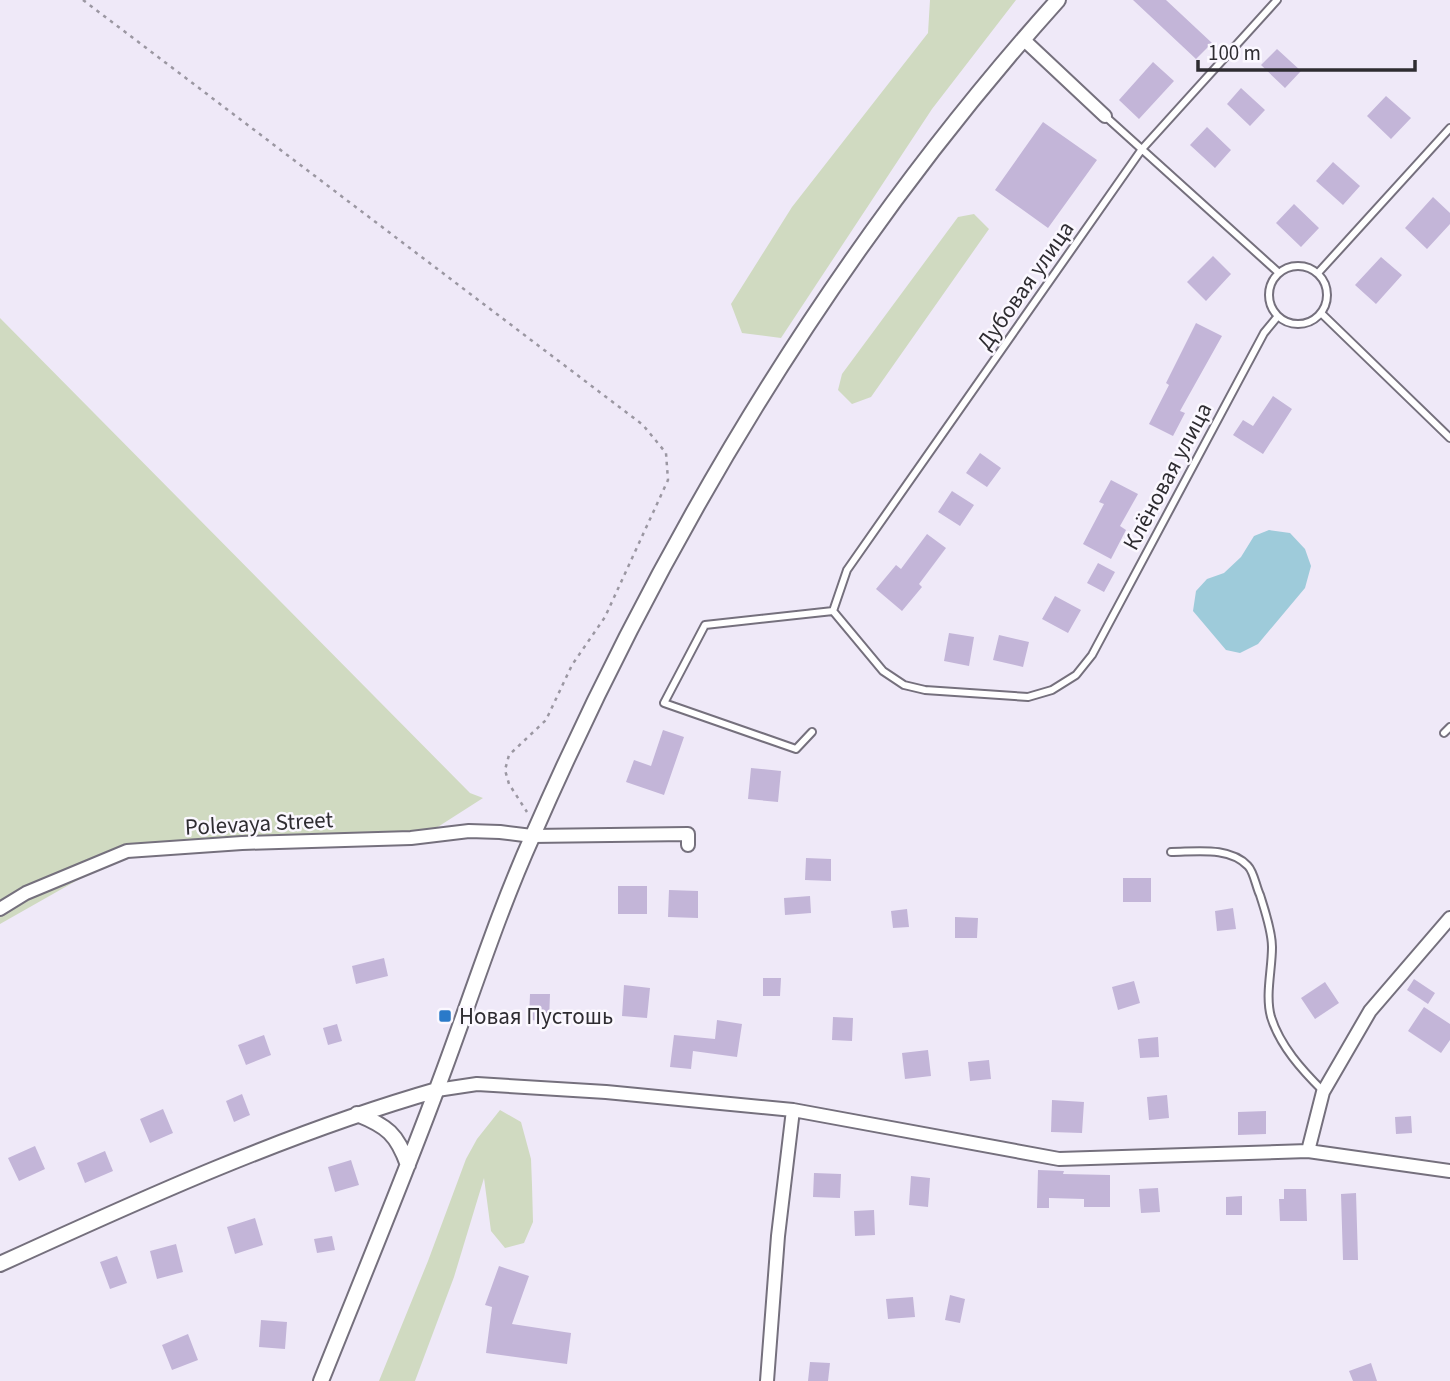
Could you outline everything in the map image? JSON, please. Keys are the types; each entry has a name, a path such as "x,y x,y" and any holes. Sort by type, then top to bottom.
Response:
{"street":[{"path":"321,1381 408,1165 534,832 619,648 722,461 813,317 911,177 1058,0"},
{"path":"1023,39 1105,116"},
{"name":"Polevaya Street","path":"0,909 26,893 127,851 242,843 411,838 469,831 688,834 688,845"},
{"path":"1308,1151 1323,1092 1370,1011 1450,918"},
{"path":"0,1264 114,1212 357,1114 437,1090 477,1084 606,1092 793,1110 1059,1159 1308,1151 1450,1171"},
{"path":"767,1381 778,1236 793,1110"},
{"path":"357,1114 379,1123 390,1132 398,1142 408,1165"}],"lane":[{"name":"Дубовая улица","path":"833,611 846,570 1142,149 1277,0"},
{"path":"1105,116 1279,273"},
{"path":"1318,273 1450,128"},
{"path":"1298,266 1318,273 1325,282 1327,292 1321,313 1300,324 1278,316 1271,306 1269,295 1272,283 1279,273 1298,266"},
{"path":"1321,313 1450,438"},
{"name":"Клёновая улица","path":"833,611 883,671 904,685 925,690 1028,697 1052,690 1076,675 1092,655 1264,333 1278,316"},
{"path":"812,732 796,749 664,703 705,625 833,611"},
{"path":"1444,733 1450,727"},
{"path":"1171,852 1218,852 1249,867 1262,902 1272,944 1269,988 1271,1016 1280,1037 1300,1068 1323,1092"}],"path":[{"path":"83,0 643,425 666,453 668,480 605,617 572,665 546,720 509,755 505,770 509,784 534,832"}],"green space":[{"path":"930,0 1016,0 932,109 781,338 742,333 731,304 792,207 928,33"},
{"path":"974,214 989,229 871,397 852,404 838,390 842,374 958,217"},
{"path":"0,318 470,793 483,798 433,830 280,849 120,856 0,924"},
{"path":"500,1110 521,1122 531,1159 533,1222 524,1243 505,1248 491,1231 484,1178 454,1277 415,1381 379,1381 466,1159 477,1139"}],"water":[{"path":"1269,530 1290,533 1305,549 1311,566 1305,588 1258,644 1240,653 1226,650 1193,611 1196,591 1207,579 1224,573 1241,557 1254,536"}],"building":[{"path":"1133,0 1166,0 1212,43 1196,59"},
{"path":"1277,49 1301,71 1285,88 1261,65"},
{"path":"1153,62 1174,81 1139,119 1119,100"},
{"path":"1241,88 1265,110 1250,126 1227,104"},
{"path":"1386,96 1411,118 1391,139 1367,116"},
{"path":"1043,122 1097,160 1048,228 995,190"},
{"path":"1207,127 1231,150 1215,168 1190,145"},
{"path":"1333,162 1360,186 1343,205 1316,181"},
{"path":"1433,197 1450,213 1450,224 1427,249 1405,228"},
{"path":"1294,204 1319,228 1301,247 1276,223"},
{"path":"1213,256 1231,274 1206,301 1187,282"},
{"path":"1381,257 1402,275 1376,304 1355,285"},
{"path":"1196,323 1222,336 1180,411 1185,413 1173,436 1149,424"},
{"path":"1273,396 1292,409 1263,454 1233,435 1243,420 1253,426"},
{"path":"980,453 1001,468 987,487 966,473"},
{"path":"1111,480 1138,494 1120,526 1126,530 1111,559 1083,544 1104,504 1099,502"},
{"path":"952,491 974,505 960,526 938,512"},
{"path":"927,534 946,548 919,584 922,587 902,611 876,589 896,565 901,569"},
{"path":"1098,563 1115,572 1104,592 1087,583"},
{"path":"1055,596 1081,610 1068,633 1042,619"},
{"path":"949,633 974,637 969,666 944,661"},
{"path":"999,635 1029,642 1023,667 993,660"},
{"path":"663,730 684,737 664,795 626,782 634,760 651,766"},
{"path":"751,768 781,771 778,802 748,799"},
{"path":"806,858 831,859 831,881 805,880"},
{"path":"1123,878 1151,878 1151,902 1123,902"},
{"path":"618,886 647,886 647,914 618,914"},
{"path":"669,890 698,891 698,918 668,917"},
{"path":"810,896 811,913 785,915 784,898"},
{"path":"1233,908 1236,929 1217,931 1215,911"},
{"path":"907,909 909,927 893,928 891,911"},
{"path":"955,917 978,918 977,938 955,938"},
{"path":"384,958 388,976 356,984 352,966"},
{"path":"763,978 781,978 780,996 763,996"},
{"path":"1414,979 1435,993 1428,1004 1407,990"},
{"path":"1134,981 1140,1003 1118,1010 1112,987"},
{"path":"1325,982 1339,1003 1315,1019 1301,998"},
{"path":"624,985 650,988 647,1018 622,1016"},
{"path":"530,994 550,994 549,1021 529,1020"},
{"path":"1424,1007 1450,1024 1450,1040 1441,1053 1408,1031"},
{"path":"833,1017 853,1018 852,1041 832,1040"},
{"path":"717,1020 742,1024 737,1057 693,1051 691,1069 670,1067 674,1035 715,1039"},
{"path":"337,1024 342,1041 328,1045 323,1028"},
{"path":"264,1035 271,1055 246,1065 238,1045"},
{"path":"1158,1037 1159,1057 1140,1058 1138,1039"},
{"path":"928,1050 931,1076 905,1079 902,1053"},
{"path":"989,1060 991,1079 970,1081 968,1062"},
{"path":"242,1094 250,1115 234,1122 226,1101"},
{"path":"1167,1095 1169,1118 1149,1120 1147,1097"},
{"path":"1052,1100 1084,1102 1082,1133 1051,1132"},
{"path":"163,1109 173,1133 150,1143 140,1119"},
{"path":"1266,1111 1266,1134 1238,1135 1238,1112"},
{"path":"1411,1116 1412,1133 1396,1134 1395,1117"},
{"path":"35,1146 45,1169 19,1181 8,1158"},
{"path":"105,1151 113,1171 85,1183 77,1163"},
{"path":"351,1160 359,1185 335,1192 328,1167"},
{"path":"1038,1170 1064,1171 1063,1174 1110,1175 1110,1207 1084,1207 1084,1199 1049,1198 1049,1208 1037,1208"},
{"path":"814,1173 841,1174 840,1198 813,1197"},
{"path":"911,1176 930,1178 928,1207 909,1205"},
{"path":"1158,1188 1160,1212 1141,1213 1139,1189"},
{"path":"1284,1189 1306,1189 1307,1221 1280,1221 1279,1199 1284,1199"},
{"path":"1356,1193 1358,1260 1343,1260 1341,1194"},
{"path":"1242,1196 1242,1215 1226,1215 1226,1197"},
{"path":"874,1210 875,1235 855,1236 854,1211"},
{"path":"255,1218 263,1245 235,1254 227,1227"},
{"path":"332,1236 335,1250 317,1253 314,1239"},
{"path":"176,1244 183,1272 157,1279 150,1251"},
{"path":"117,1256 127,1283 110,1289 100,1262"},
{"path":"499,1266 529,1276 512,1324 571,1333 567,1364 486,1353 492,1307 485,1305"},
{"path":"950,1295 965,1299 960,1323 945,1320"},
{"path":"913,1297 915,1317 888,1319 886,1299"},
{"path":"261,1320 287,1322 285,1349 259,1347"},
{"path":"188,1334 198,1360 172,1370 162,1345"},
{"path":"810,1362 830,1363 828,1381 808,1381"},
{"path":"1371,1363 1377,1381 1353,1381 1349,1371"}],"place":[{"name":"Новая Пустошь","path":"445,1016"}]}
